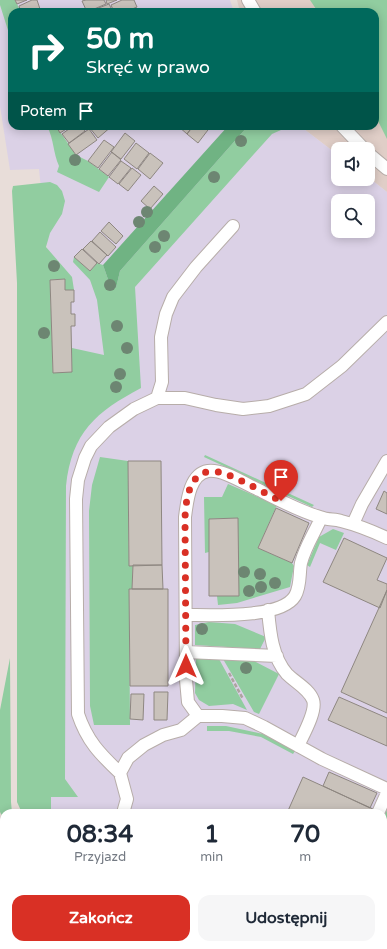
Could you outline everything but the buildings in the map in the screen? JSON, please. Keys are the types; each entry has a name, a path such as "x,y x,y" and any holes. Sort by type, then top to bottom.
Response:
{"lane":[{"path":"346,130 357,142"},
{"path":"375,159 387,170"},
{"path":"157,398 162,382 161,337 166,314 173,297 196,267 233,226"},
{"path":"124,809 127,799 120,774 99,753 84,730 78,714 76,537 78,480 85,458 91,446 109,428 134,409 157,398 185,398 243,409 269,406 306,394 342,366 387,322"},
{"path":"353,524 362,504 387,462"},
{"path":"198,716 188,702 186,680 185,517 190,488 198,476 207,471 222,473 295,508 321,518 340,520 353,524 387,538"},
{"path":"186,615 243,615 286,605 295,596 304,552 321,518"},
{"path":"268,610 271,634 280,664 287,674 300,685 313,700 314,708 298,746"},
{"path":"186,652 277,656"},
{"path":"120,774 128,758 144,745 163,735 180,730 198,716 222,716 245,718 257,723 322,759 387,789"},
{"path":"380,809 387,793"}],"path":[{"path":"219,653 257,723"}],"shaded area":[{"path":"0,0 230,0 233,8 8,8 8,130 305,130 331,150 331,186 375,186 375,183 387,192 387,809 51,809 51,386 101,371 53,373 50,280 39,169 10,170 0,106"},
{"path":"237,0 387,0 387,192 375,183 375,142 331,142 331,150 305,130 379,130 379,8 239,8"}],"green space":[{"path":"0,0 15,0 19,8 8,8 8,30 0,5"},
{"path":"310,0 387,0 387,139 379,123 379,8 315,8"},
{"path":"49,130 59,130 76,155 88,161 109,177 99,192 57,172 59,166"},
{"path":"224,130 244,130 120,271 116,288 110,285 103,265"},
{"path":"244,130 281,130 272,134 135,287 141,388 111,406 99,415 89,426 74,451 69,467 66,486 65,779 78,797 51,797 51,809 20,809 17,802 17,283 12,191 13,186 50,182 57,185 62,191 65,201 62,214 50,233 46,247 72,277 74,290 65,290 65,279 50,280 53,372 72,372 72,348 104,355 97,300 90,280 73,262 74,257 90,271 97,263 103,265 110,285 116,288 120,271"},
{"path":"205,455 314,505 312,507 204,457"},
{"path":"100,457 128,461 129,565 133,565 132,589 129,590 130,725 94,725 90,706 89,511 92,485"},
{"path":"228,484 277,505 258,548 292,563 294,566 290,587 237,603 218,605 217,596 238,518 209,519 209,552 205,553 204,497 222,497"},
{"path":"333,529 344,533 336,550 320,543 310,567 307,565 319,537"},
{"path":"209,622 235,624 266,637 260,649 195,645 195,625"},
{"path":"10,658 12,809 0,809 0,710"},
{"path":"196,659 219,659 247,710 233,704 209,706 199,700 195,693"},
{"path":"223,659 254,661 279,674 259,714 254,712"},
{"path":"207,726 226,726 263,734 295,751 293,754 261,737 229,731 207,731"}],"route":[{"path":"186,666 185,517 190,488 198,476 207,471 222,473 281,501"}]}
